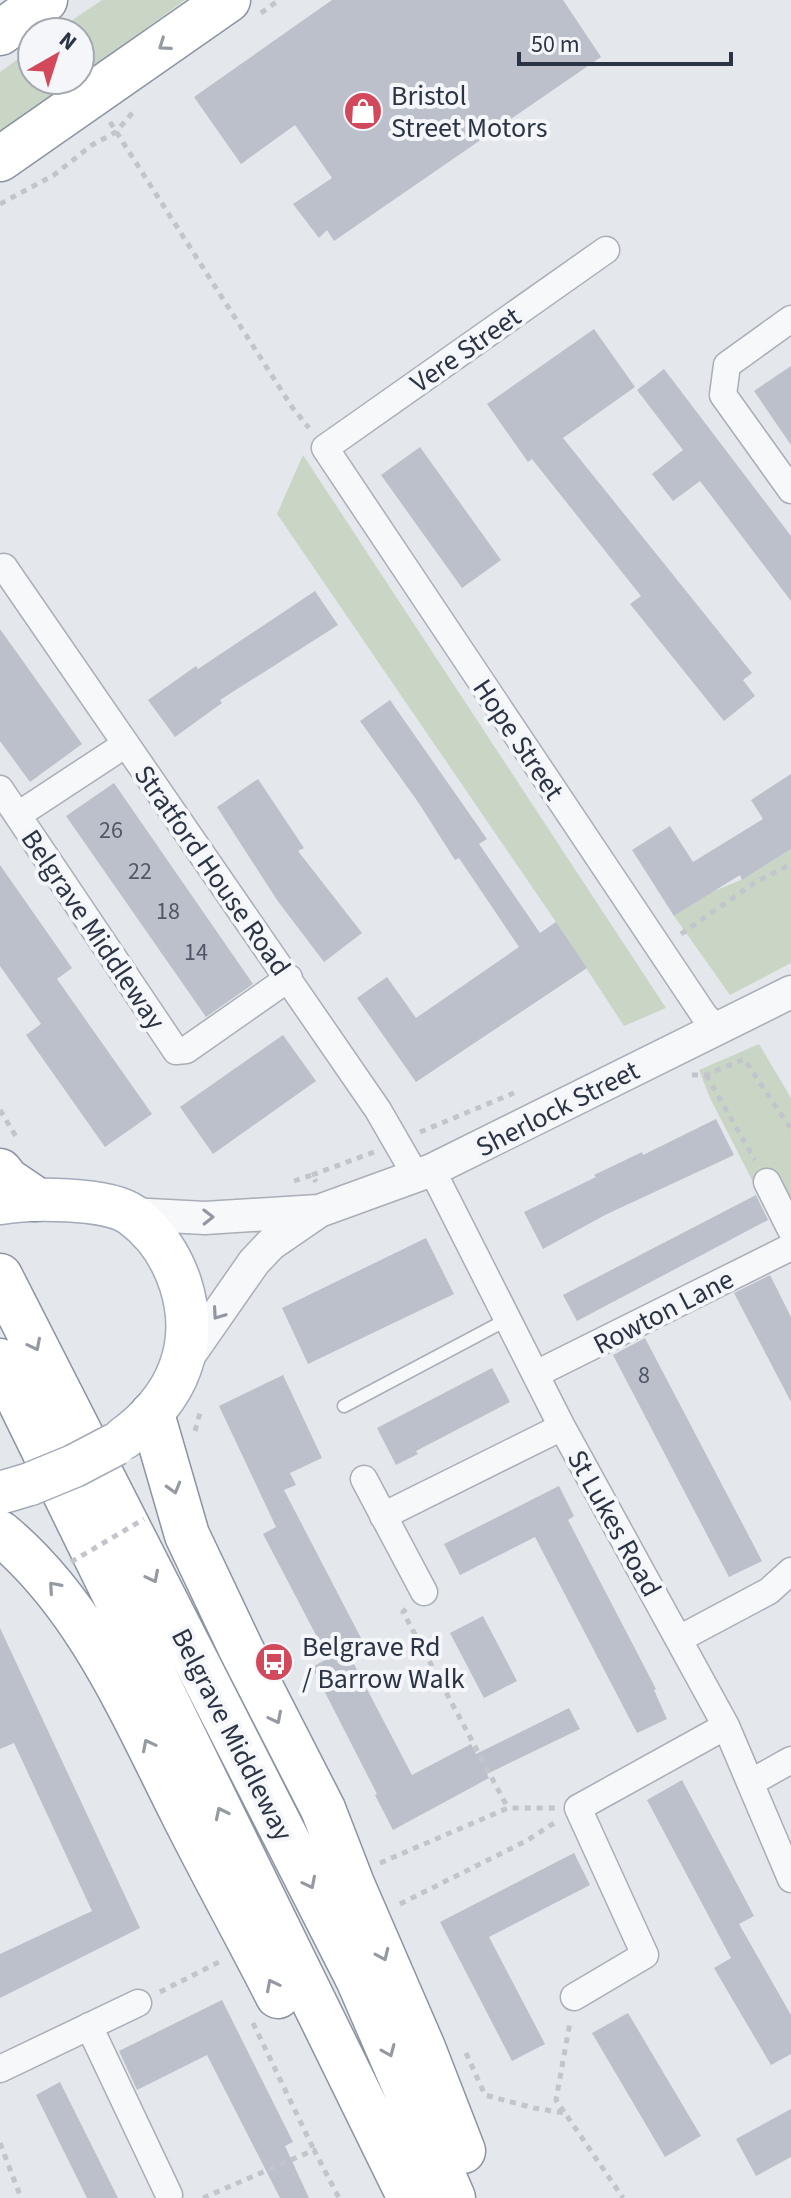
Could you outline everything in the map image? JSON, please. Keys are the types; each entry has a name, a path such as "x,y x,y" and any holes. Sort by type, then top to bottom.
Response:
{"highway":[{"path":"0,33 45,0"},
{"path":"0,159 228,0"},
{"path":"0,1171 17,1201"},
{"name":"Belgrave Middleway","path":"0,1276 358,1979 453,2198"},
{"name":"Belgrave Middleway","path":"0,1361 410,2198"},
{"path":"152,1414 187,1535 323,1809 482,2198"},
{"path":"0,1533 60,1593 113,1675 381,2198"}],"main road":[{"path":"15,1488 74,1466 116,1444 152,1414 181,1366 185,1335 182,1286 174,1266 157,1239 130,1214 94,1203 17,1201"}],"street":[{"name":"Vere Street","path":"325,448 606,250"},
{"path":"791,319 727,365 723,395 791,490"},
{"name":"Hope Street","path":"325,448 704,1015 716,1028"},
{"name":"Stratford House Road","path":"2,569 289,978 397,1142 424,1173"},
{"name":"Belgrave Middleway","path":"18,815 126,744"},
{"name":"Belgrave Middleway","path":"0,789 176,1051 186,1050 289,978"},
{"name":"Sherlock Street","path":"181,1366 254,1262 271,1244 319,1211 424,1173 791,992"},
{"name":"St Lukes Road","path":"424,1173 508,1319 562,1427 726,1726 791,1879"},
{"path":"767,1182 791,1230"},
{"name":"Sherlock Street","path":"130,1214 205,1218 319,1211"},
{"name":"Rowton Lane","path":"536,1374 791,1247"},
{"path":"383,1516 562,1427"},
{"path":"364,1479 424,1592"},
{"path":"679,1639 769,1591 791,1571"},
{"path":"574,1997 645,1955 578,1808 726,1726"},
{"path":"750,1783 791,1760"},
{"path":"0,2069 138,2003"},
{"path":"89,2026 169,2195"}],"lane":[{"path":"344,1406 508,1319"}],"path":[{"path":"0,204 54,175 92,145 116,132 292,407 325,448"},
{"path":"659,948 765,876 791,864"},
{"path":"692,1076 706,1075 744,1059 791,1129"},
{"path":"706,1075 767,1182"},
{"path":"312,1175 524,1088"},
{"path":"71,1562 144,1519"},
{"path":"424,1592 403,1612 508,1808"},
{"path":"386,1877 379,1863 508,1808 578,1808"},
{"path":"400,1904 526,1841 578,1808"},
{"path":"393,1891 406,1918"},
{"path":"138,2003 223,1960 229,1973"},
{"path":"574,1997 556,2100 623,2198"},
{"path":"249,2014 339,2198"},
{"path":"461,2040 485,2095 565,2113"},
{"path":"0,2143 21,2198"},
{"path":"203,2198 314,2150"}],"green space":[{"path":"102,0 185,0 96,64 96,16 78,16"},
{"path":"16,60 16,96 53,96 0,135 0,72"},
{"path":"303,455 666,1008 624,1026 277,514"},
{"path":"791,849 791,963 730,995 674,916"},
{"path":"759,1044 791,1098 791,1202 776,1174 754,1184 699,1070"}],"building":[{"name":"Bristol Street Motors","path":"332,0 563,0 601,57 334,241 327,230 319,238 293,204 332,178 295,125 241,164 194,97"},
{"path":"594,329 635,387 563,438 752,673 743,680 755,696 724,721 630,604 641,596 532,459 528,462 487,404"},
{"path":"791,366 791,445 754,391"},
{"path":"664,369 791,536 791,601 700,481 673,501 652,474 683,450 637,390"},
{"path":"420,447 501,560 462,588 381,475"},
{"path":"315,591 338,625 220,700 222,703 175,737 148,700"},
{"path":"0,629 82,744 30,782 0,741"},
{"path":"390,700 487,839 479,844 540,933 556,922 587,968 416,1082 357,998 387,977 416,1018 519,947 360,721"},
{"path":"791,774 791,849 742,880 740,875 674,916 632,850 670,826 693,862 763,819 751,800"},
{"path":"258,779 304,848 298,851 362,933 324,962 277,900 217,807"},
{"path":"114,783 253,984 206,1017 66,816"},
{"path":"0,865 72,968 57,979 152,1114 105,1147 26,1035 41,1024 0,966"},
{"path":"283,1035 316,1081 213,1154 180,1107"},
{"path":"716,1119 734,1155 605,1215 543,1249 524,1212 596,1177 594,1175"},
{"path":"756,1195 768,1220 577,1321 563,1295"},
{"path":"426,1238 454,1294 308,1364 282,1308"},
{"path":"770,1275 791,1317 791,1402 734,1293"},
{"path":"645,1338 762,1561 729,1577 613,1355"},
{"path":"492,1368 510,1402 416,1451 418,1454 396,1465 377,1428"},
{"path":"283,1375 322,1458 290,1473 296,1485 284,1490 362,1640 328,1658 263,1534 276,1527 219,1406"},
{"path":"559,1486 574,1516 568,1520 656,1689 667,1719 637,1733 535,1537 460,1575 444,1544"},
{"path":"483,1616 517,1681 484,1698 450,1633"},
{"path":"0,1628 140,1928 0,1998 0,1954 92,1911 14,1743 0,1749"},
{"path":"346,1649 412,1775 471,1744 476,1754 569,1708 580,1729 487,1774 489,1778 393,1830 312,1667"},
{"path":"682,1780 754,1916 739,1924 791,2015 791,2054 771,2065 714,1968 731,1958 647,1800"},
{"path":"574,1853 590,1885 489,1937 545,2044 512,2061 440,1922"},
{"path":"222,2000 293,2142 285,2146 309,2198 280,2198 207,2055 137,2090 119,2051"},
{"path":"628,2013 701,2136 665,2157 592,2033"},
{"path":"60,2082 118,2198 87,2198 36,2095"},
{"path":"791,2109 791,2157 756,2176 736,2139"}],"place":[{"name":"Bristol Street Motors","path":"363,111"},
{"name":"Belgrave Rd / Barrow Walk","path":"274,1662"}]}
